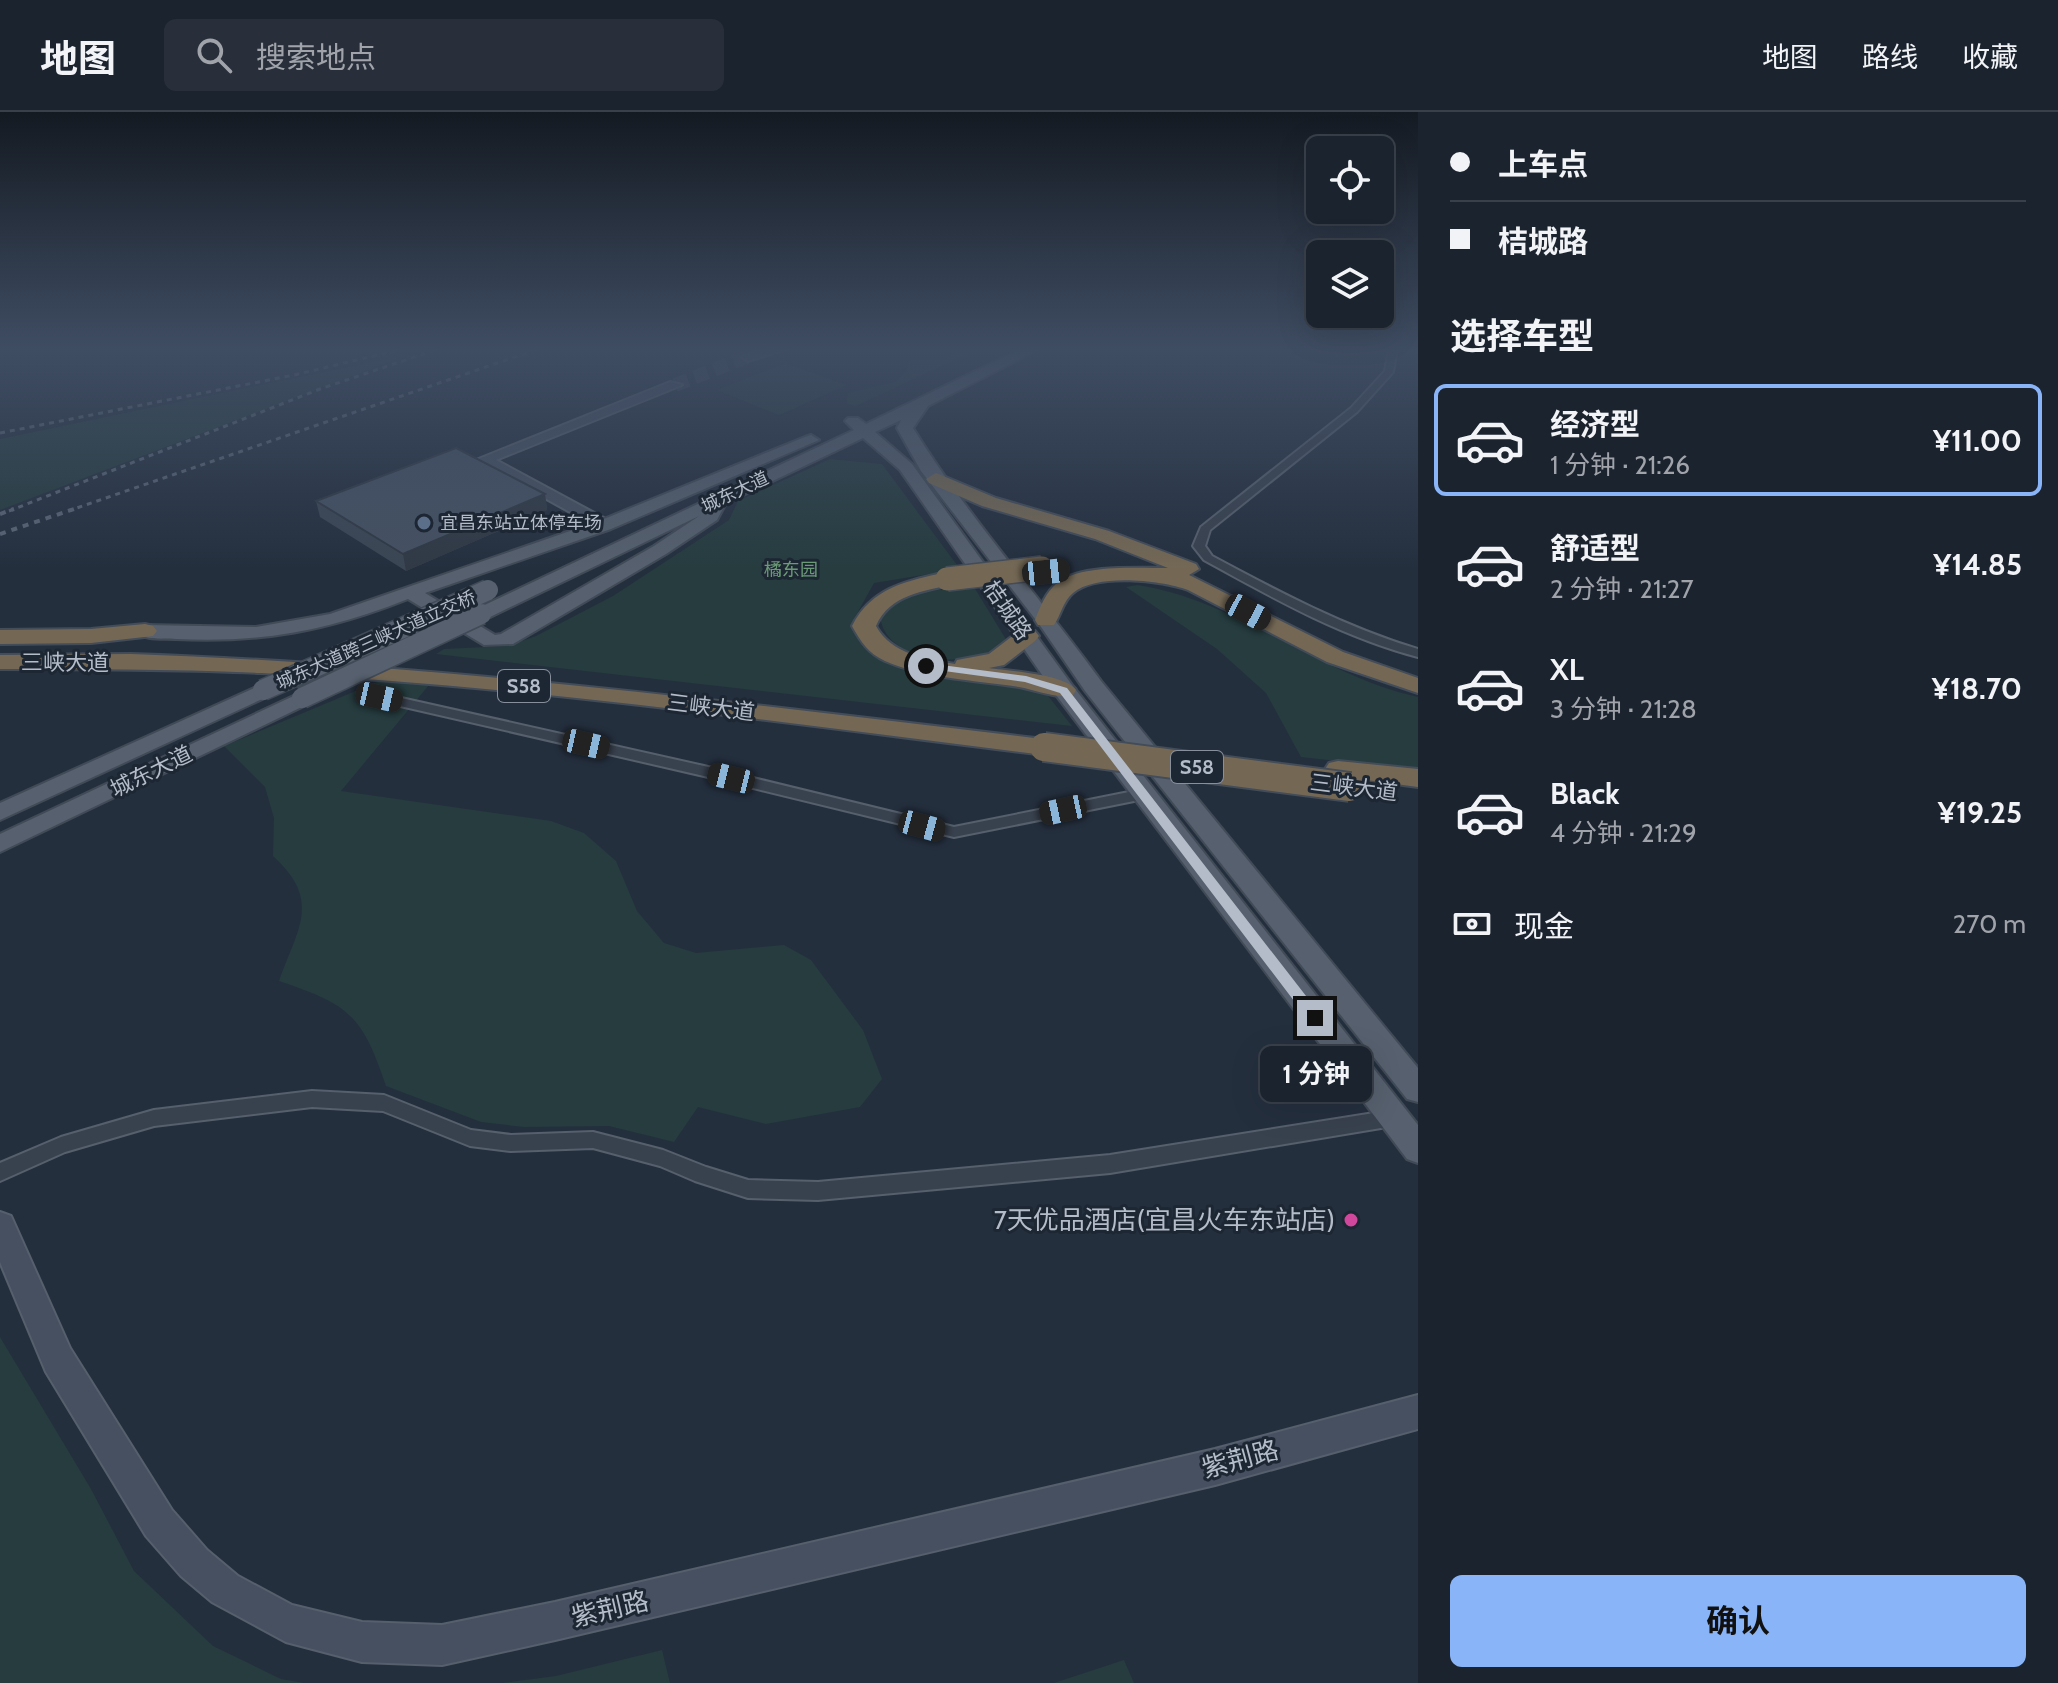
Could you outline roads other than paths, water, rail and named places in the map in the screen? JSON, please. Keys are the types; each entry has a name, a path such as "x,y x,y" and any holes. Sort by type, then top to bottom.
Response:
{"highway":[{"path":"936,479 989,502 1146,551 1206,577 1333,647 1418,678"},
{"path":"1064,690 1042,682 908,662 878,649 870,641 864,626 876,606 892,594 948,581 1112,563 1175,572 1238,597"},
{"path":"1044,570 1118,567 1168,575 1196,585 1335,657 1418,686"},
{"path":"1046,620 1059,595 1078,581 1113,575 1168,575"},
{"path":"948,581 921,588 883,606 872,627 874,636 882,644 907,657 968,666 996,660 1027,636"},
{"path":"0,637 91,636 145,631"},
{"name":"三峡大道","path":"0,654 299,658 581,682 1344,778 1418,796"},
{"name":"三峡大道","path":"0,662 322,670 566,690 1042,740"},
{"name":"三峡大道","path":"1344,778 1418,778"}],"main road":[{"name":"城东大道","path":"488,590 811,440 867,422"},
{"name":"城东大道","path":"481,614 800,462 867,422"},
{"name":"桔城路","path":"868,422 906,467 1064,690 1418,1149"},
{"name":"桔城路","path":"868,422 936,479 1046,620 1093,686 1418,1090"},
{"path":"907,422 905,428 936,479"},
{"path":"145,631 221,634 291,630 344,616 605,525 811,440"},
{"path":"800,462 852,452 868,453 906,467"},
{"path":"409,592 491,641 506,640 660,550 711,516 719,500"},
{"name":"城东大道跨三峡大道立交桥","path":"263,690 488,590"},
{"name":"城东大道跨三峡大道立交桥","path":"302,698 481,614"},
{"name":"城东大道","path":"0,812 263,690"},
{"name":"城东大道","path":"0,844 302,698"}],"street":[{"path":"580,422 484,460 605,525"},
{"path":"1339,422 1205,529 1199,546 1208,558 1327,621 1377,642 1418,653"},
{"path":"379,697 954,832 1144,794"},
{"path":"0,1172 61,1145 154,1118 312,1099 384,1103 470,1138 511,1143 593,1140 663,1158 702,1175 748,1189 818,1191 1110,1164 1393,1118"},
{"name":"紫荆路","path":"0,1226 58,1360 159,1523 194,1563 225,1589 286,1623 362,1642 442,1645 555,1621 1215,1467 1418,1412"}],"railway":[{"path":"0,433 54,422"},
{"path":"9,511 235,422"},
{"path":"68,511 325,422"},
{"path":"0,514 14,509"},
{"path":"0,534 74,509"}],"place":[{"name":"宜昌东站立体停车场","path":"424,523"},
{"name":"7天优品酒店(宜昌火车东站店)","path":"1351,1220"}],"park label":[{"name":"橘东园","path":"791,570"}]}
